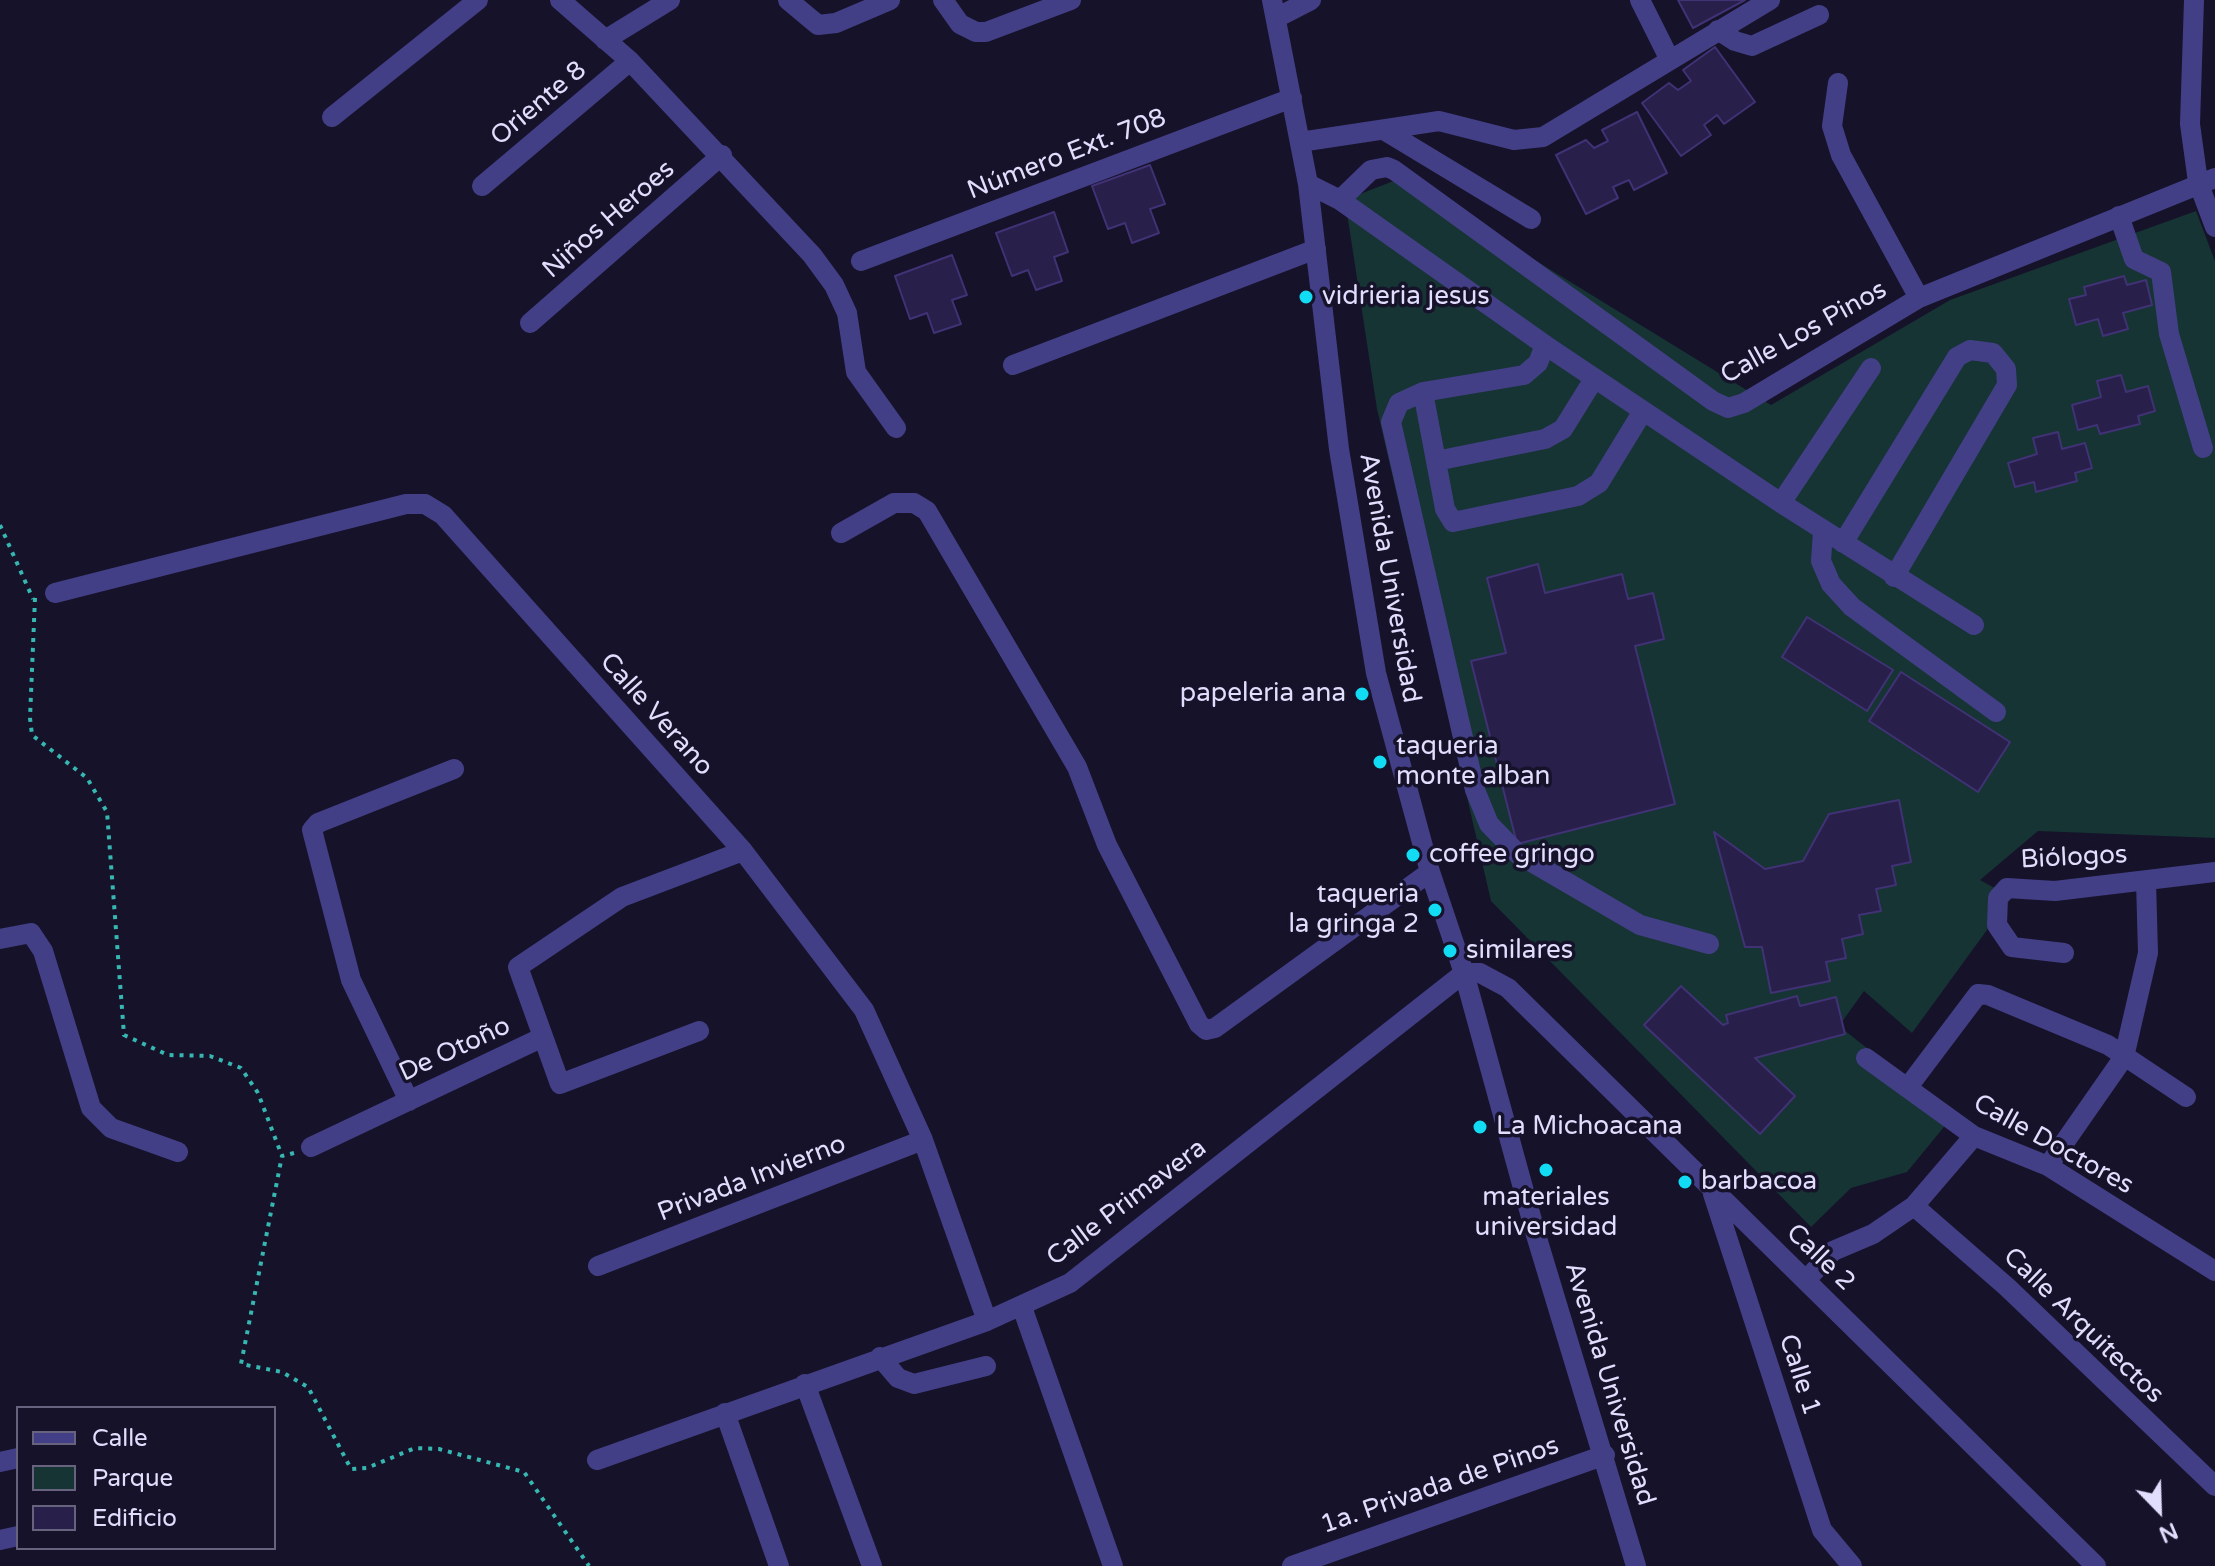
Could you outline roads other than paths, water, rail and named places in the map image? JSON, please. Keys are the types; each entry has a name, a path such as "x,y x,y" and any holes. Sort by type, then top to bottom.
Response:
{"street":[{"path":"332,117 478,0"},
{"path":"560,0 630,61 722,155 834,285 847,313 856,372 896,428"},
{"path":"605,40 670,0"},
{"path":"788,0 818,25 836,23 890,0"},
{"path":"943,0 960,24 976,32 986,32 1071,0"},
{"path":"1274,9 1311,0"},
{"path":"1640,0 1670,60"},
{"path":"1300,142 1387,132 1439,121 1514,140 1543,137 1770,0"},
{"path":"2194,0 2190,124 2207,180 2215,227"},
{"name":"Avenida Universidad","path":"1274,9 1308,184 1339,449 1376,673 1430,872 1464,973 1536,1235 1605,1455 1636,1566"},
{"path":"1718,30 1735,41 1752,46 1819,15"},
{"name":"Oriente 8","path":"482,186 630,61"},
{"path":"1838,83 1832,126 1841,155 1919,298"},
{"name":"Número Ext. 708","path":"861,261 1292,98"},
{"path":"1387,132 1531,219"},
{"name":"Niños Heroes","path":"530,323 722,155"},
{"name":"Calle Los Pinos","path":"1340,200 1371,170 1387,167 1394,170 1713,401 1728,408 1744,403 1919,298 2207,180"},
{"path":"1308,184 1340,200 1594,379 1823,531 1974,625"},
{"path":"2119,216 2134,259 2161,272 2169,334 2203,448"},
{"path":"1013,365 1316,249"},
{"path":"1545,345 1538,363 1524,375 1423,392 1399,403 1391,422 1475,790 1489,824 1518,854 1640,925 1709,944"},
{"path":"1843,543 1957,357 1970,350 1993,353 2006,369 2007,385 1894,577"},
{"path":"1781,503 1871,368"},
{"path":"1436,461 1545,439 1563,429 1594,379"},
{"path":"1423,392 1445,509 1453,522 1578,496 1599,483 1643,411"},
{"path":"841,533 894,503 914,503 927,511 1077,767 1107,845 1199,1024 1206,1030 1215,1028 1430,872"},
{"name":"Calle Verano","path":"55,593 406,504 425,504 443,515 743,851 864,1010 923,1140 987,1321"},
{"path":"1823,531 1821,561 1831,584 1852,607 1996,712"},
{"path":"409,1101 351,980 312,830 318,823 454,769"},
{"name":"De Otoño","path":"311,1147 541,1038 518,967 622,897 743,851"},
{"name":"Biólogos","path":"2064,953 2012,947 1997,925 1998,898 2007,888 2055,891 2215,872"},
{"path":"2048,1166 2124,1057 2148,953 2146,881"},
{"path":"0,939 31,933 43,951 91,1108 111,1128 178,1152"},
{"name":"Calle 2","path":"1464,973 1495,978 1508,988 1712,1192 1806,1280 2096,1566"},
{"name":"Calle Primavera","path":"597,1460 987,1321 1070,1283 1464,973"},
{"path":"1908,1087 1978,994 1988,995 2108,1045 2186,1097"},
{"path":"541,1038 560,1084 699,1031"},
{"name":"Calle Doctores","path":"1866,1058 1974,1136 2048,1166 2215,1271"},
{"path":"1806,1280 1833,1251 1873,1234 1914,1206 1974,1136"},
{"name":"Privada Invierno","path":"598,1266 923,1140"},
{"name":"Calle 1","path":"1712,1192 1822,1530 1852,1566"},
{"name":"Calle Arquitectos","path":"1914,1206 2007,1287 2215,1486"},
{"path":"1022,1307 1113,1566"},
{"path":"880,1357 898,1378 914,1384 986,1366"},
{"path":"805,1384 872,1566"},
{"path":"725,1413 779,1566"},
{"name":"1a. Privada de Pinos","path":"1292,1566 1605,1455"}],"place":[{"name":"vidrieria jesus","path":"1306,297"},
{"name":"papeleria ana","path":"1362,694"},
{"name":"taqueria monte alban","path":"1380,762"},
{"name":"coffee gringo","path":"1413,855"},
{"name":"taqueria la gringa 2","path":"1435,910"},
{"name":"similares","path":"1450,951"},
{"name":"La Michoacana","path":"1480,1127"},
{"name":"materiales universidad","path":"1546,1170"},
{"name":"barbacoa","path":"1685,1182"}]}
